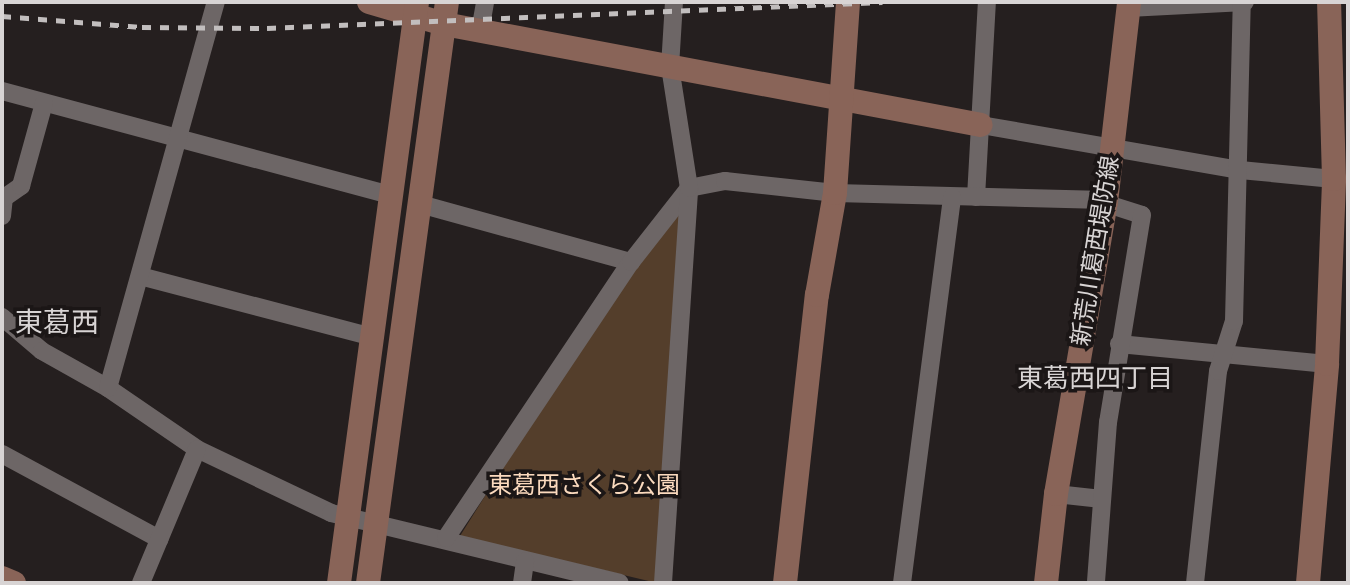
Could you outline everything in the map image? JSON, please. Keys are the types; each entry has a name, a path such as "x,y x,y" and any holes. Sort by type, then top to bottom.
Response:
{"street":[{"path":"108,388 216,2"},
{"path":"369,2 446,13 480,31 843,101 1111,150 1240,170 1334,179"},
{"path":"480,31 485,2"},
{"path":"663,583 689,188 670,67 674,2"},
{"path":"785,583 817,295 835,193 848,2"},
{"path":"976,197 988,2"},
{"path":"1128,5 1244,2 1234,321 1225,357 1218,371 1195,583"},
{"path":"1308,583 1327,364 1334,179 1329,2"},
{"name":"新荒川葛西堤防線","path":"1046,583 1056,494 1106,202 1128,5"},
{"path":"339,583 416,7"},
{"path":"369,583 446,13"},
{"path":"2,91 177,141 389,195"},
{"path":"3,204 21,186 44,103"},
{"path":"446,538 631,262 689,188 725,181 835,193 1106,202 1142,215 1119,344 1096,583"},
{"path":"902,583 952,197"},
{"path":"420,204 631,262"},
{"path":"140,276 372,337"},
{"path":"2,317 42,351 108,388 197,449 348,519 377,522 446,538 525,561 620,583"},
{"path":"1119,344 1225,357 1327,364"},
{"path":"141,583 197,449"},
{"path":"2,454 159,539"},
{"path":"1056,494 1102,499"},
{"path":"522,583 525,561"},
{"path":"2,579 14,583"}],"green space":[{"name":"東葛西さくら公園","path":"683,202 657,583 460,536 632,261"}],"railway":[{"path":"2,16 142,27 267,28 882,2"}],"district":[{"name":"東葛西","path":"57,323"},
{"name":"東葛西四丁目","path":"1095,379"}]}
